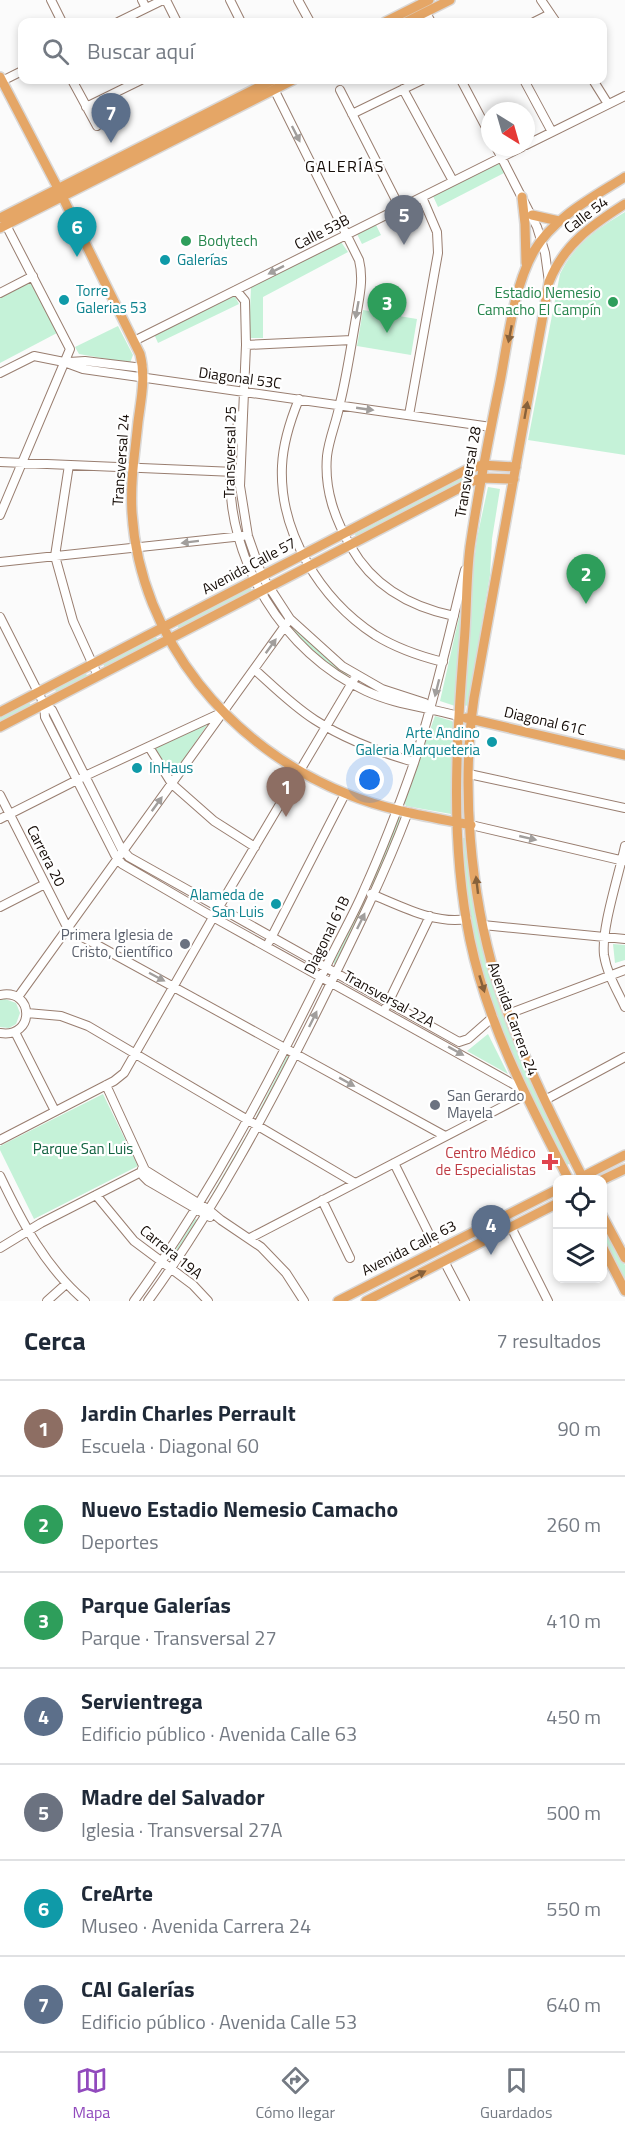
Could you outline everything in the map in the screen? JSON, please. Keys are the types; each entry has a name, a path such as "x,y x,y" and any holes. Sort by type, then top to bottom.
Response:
{"main road":[{"path":"394,18 429,0"},
{"path":"409,18 419,6 450,0"},
{"path":"1,80 134,341 143,373"},
{"path":"2,224 268,84"},
{"name":"Calle 54","path":"542,240 559,221 625,177"},
{"path":"522,197 526,266"},
{"name":"Calle 54","path":"549,282 561,257 578,237 625,204"},
{"path":"531,215 559,221"},
{"name":"Transversal 28","path":"458,716 470,549 484,465 518,296 526,266 542,240"},
{"path":"471,719 549,282"},
{"name":"Transversal 24","path":"143,373 132,468 132,510 137,549 145,584 164,628 193,677 223,712 259,744 300,771 345,794 397,810 471,825"},
{"name":"Avenida Calle 57","path":"0,712 466,470 484,465 516,467"},
{"name":"Avenida Calle 57","path":"0,727 482,478 514,479"},
{"name":"Diagonal 61C","path":"458,716 625,755"},
{"name":"Avenida Carrera 24","path":"458,716 456,823 466,920 477,967 493,1017 524,1092 567,1175"},
{"name":"Avenida Carrera 24","path":"471,719 469,774 471,825 483,925 508,1014 580,1175"},
{"path":"587,1175 625,1155"},
{"path":"607,1178 625,1169"},
{"name":"Avenida Calle 63","path":"338,1301 553,1192"},
{"name":"Avenida Calle 63","path":"369,1300 553,1206"},
{"path":"607,1223 625,1258"},
{"path":"607,1253 625,1291"}],"street":[{"path":"51,0 60,18"},
{"path":"142,0 146,8"},
{"path":"126,18 165,0 175,18"},
{"path":"230,0 239,18"},
{"path":"299,0 308,18"},
{"path":"541,0 553,18"},
{"path":"542,18 550,14"},
{"path":"1,80 18,73"},
{"path":"74,84 97,126"},
{"path":"86,107 133,84"},
{"path":"273,84 359,260 362,282 340,405 327,456 327,483 332,509 360,562 375,578 392,592 422,607 454,615"},
{"path":"352,114 413,84"},
{"path":"463,84 481,118"},
{"path":"526,84 552,132"},
{"path":"595,84 609,104"},
{"path":"404,88 453,182"},
{"path":"340,90 400,208"},
{"name":"Calle 53B","path":"535,140 625,96"},
{"path":"502,157 542,240 549,282"},
{"name":"Calle 53B","path":"134,341 502,157"},
{"path":"409,415 438,253 437,232 422,197"},
{"path":"0,515 70,349 33,276 2,224"},
{"path":"0,293 33,276"},
{"name":"Transversal 25","path":"236,290 245,300 245,393 240,472 244,536"},
{"path":"246,345 352,340"},
{"name":"Diagonal 53C","path":"0,373 34,356 64,362 85,361 245,393 491,427"},
{"name":"Transversal 25","path":"245,393 234,441 230,472 232,503 259,578 284,627 322,664 351,684 390,701 417,708 431,708 458,716"},
{"path":"299,399 290,421 282,466 283,489 290,522 303,555 338,603 362,625 397,646 419,656 443,662"},
{"path":"0,462 240,472"},
{"path":"69,465 55,556 66,600 81,642 98,676"},
{"path":"0,562 244,536"},
{"name":"Diagonal 61B","path":"134,1301 198,1207 248,1122 364,891 397,810 431,708 470,549"},
{"name":"Transversal 25","path":"265,590 290,619 330,657 356,676 382,689 425,703 431,708"},
{"path":"0,619 44,704 45,717 118,860"},
{"path":"18,997 290,619"},
{"path":"254,669 287,699 326,727 368,747 414,762"},
{"path":"0,1140 121,1076 356,676"},
{"path":"44,704 52,710 123,852"},
{"path":"0,819 85,776 223,712"},
{"path":"149,747 172,784 214,821 255,847"},
{"path":"469,774 625,808"},
{"path":"266,947 345,794"},
{"name":"Carrera 20","path":"0,795 68,929"},
{"name":"Diagonal 61B","path":"148,1301 207,1213 257,1127 374,895 408,812"},
{"path":"471,825 623,861"},
{"path":"625,846 605,937 604,956 609,976 625,1007"},
{"name":"Transversal 22A","path":"123,852 134,861 335,974 461,1042 493,1017"},
{"name":"Transversal 22A","path":"118,860 213,917 384,1011 524,1092"},
{"path":"0,907 45,884"},
{"path":"364,891 430,916 446,920 466,920"},
{"path":"384,1011 430,916"},
{"path":"483,925 625,939"},
{"path":"68,929 445,1136"},
{"path":"508,1014 625,970"},
{"path":"0,994 18,997 27,1013 25,1022 15,1032 0,1033"},
{"path":"27,1013 74,1020 355,1183"},
{"path":"15,1032 55,1111"},
{"path":"545,1100 625,1058"},
{"path":"106,1085 143,1169 207,1213 253,1237 279,1264 304,1301"},
{"path":"253,1237 524,1092"},
{"path":"394,1163 437,1250"},
{"path":"0,1248 27,1230 143,1169"},
{"path":"0,1176 27,1230 66,1284 85,1301"},
{"name":"Carrera 19A","path":"96,1195 128,1235 193,1286 208,1301"},
{"path":"322,1200 350,1258"},
{"path":"511,1227 548,1301"},
{"path":"444,1261 465,1301"},
{"path":"46,1301 66,1284"}],"green space":[{"path":"500,162 506,172 438,207 433,196"},
{"path":"412,207 418,210 421,216 403,226 397,214"},
{"path":"625,212 625,455 528,440 560,274 580,245"},
{"path":"376,225 381,235 362,244 357,234"},
{"path":"341,242 348,252 263,297 263,338 249,338 251,287"},
{"path":"29,283 35,285 58,330 57,333 0,363 0,297"},
{"path":"234,295 239,304 158,343 154,334"},
{"path":"363,310 417,319 411,355 357,346"},
{"path":"118,326 133,355 130,363 79,354 75,347"},
{"path":"468,475 470,477 356,537 355,534"},
{"path":"488,487 500,489 492,539 490,575 468,706 463,705 472,577 477,538"},
{"path":"250,587 252,591 179,629 177,625"},
{"path":"463,604 455,706 440,701"},
{"path":"290,625 349,675 346,676 322,659 289,628"},
{"path":"155,636 158,640 105,668 103,664"},
{"path":"85,672 88,677 57,693 54,688"},
{"path":"29,702 32,708 0,724 0,716"},
{"path":"435,716 452,721 454,724 451,814 406,806 404,802"},
{"path":"210,721 172,776 155,748"},
{"path":"397,817 403,818 371,887 370,885"},
{"path":"462,838 467,838 471,880 529,1074 547,1117 571,1163 565,1166 510,1047 483,973 472,923"},
{"path":"365,900 367,901 337,963 334,964 334,961"},
{"path":"613,944 625,945 625,960 615,963"},
{"path":"5,999 16,1003 20,1013 16,1024 9,1028 0,1027 0,1000"},
{"path":"488,1034 508,1074 467,1051"},
{"path":"287,1056 290,1057 259,1117 256,1117"},
{"name":"Parque San Luis","path":"103,1094 138,1166 34,1219 0,1146"},
{"path":"250,1129 252,1131 210,1198"},
{"path":"195,1219 198,1220 171,1261 170,1259"},
{"path":"607,1235 625,1265 625,1282 607,1245"}],"place":[{"name":"CAI Galerías","path":"111,143"},
{"name":"Bodytech","path":"186,241"},
{"name":"Madre del Salvador","path":"404,245"},
{"name":"CreArte","path":"77,257"},
{"name":"Galerías","path":"165,260"},
{"name":"Torre Galerias 53","path":"64,300"},
{"name":"Estadio Nemesio Camacho El Campín","path":"613,302"},
{"name":"Parque Galerías","path":"387,333"},
{"name":"Nuevo Estadio Nemesio Camacho","path":"586,604"},
{"name":"Arte Andino Galeria Marqueteria","path":"492,742"},
{"name":"InHaus","path":"137,768"},
{"name":"Jardin Charles Perrault","path":"286,817"},
{"name":"Alameda de San Luis","path":"276,904"},
{"name":"Primera Iglesia de Cristo, Científico","path":"185,944"},
{"name":"San Gerardo Mayela","path":"435,1105"},
{"name":"Centro Médico de Especialistas","path":"550,1162"},
{"name":"Servientrega","path":"491,1255"}],"district":[{"name":"GALERÍAS","path":"345,166"}]}
